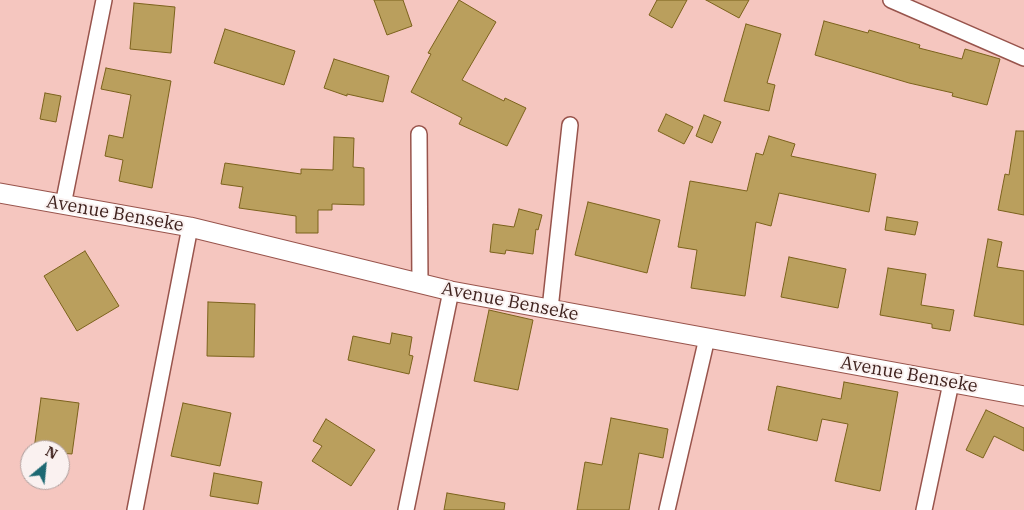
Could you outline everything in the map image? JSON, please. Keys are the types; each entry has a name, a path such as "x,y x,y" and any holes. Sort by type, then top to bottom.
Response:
{"street":[{"path":"63,205 104,0"},
{"path":"891,0 1024,58"},
{"path":"550,309 570,124"},
{"path":"419,134 420,284"},
{"name":"Avenue Benseke","path":"0,193 190,228 420,284 1024,396"},
{"path":"135,510 190,228"},
{"path":"406,510 451,290"},
{"path":"667,510 706,338"},
{"path":"924,510 951,383"}],"building":[{"path":"374,0 403,0 412,26 387,35"},
{"path":"459,0 496,22 462,80 504,101 505,98 526,108 507,146 459,124 462,118 411,92 431,54 428,53"},
{"path":"657,0 687,0 672,28 649,15"},
{"path":"706,0 749,0 739,18"},
{"path":"134,3 175,7 171,53 130,49"},
{"path":"824,21 868,33 869,30 920,45 919,48 962,59 965,49 1000,59 987,105 952,96 953,93 909,83 815,55"},
{"path":"746,24 781,34 767,83 775,85 769,111 724,101"},
{"path":"225,29 295,51 284,85 214,63"},
{"path":"334,59 389,76 383,102 347,94 347,96 324,88"},
{"path":"106,68 171,81 152,188 119,181 123,160 105,156 109,135 123,138 131,95 101,89"},
{"path":"45,93 61,96 56,122 40,119"},
{"path":"666,114 693,127 684,144 658,131"},
{"path":"704,115 721,122 712,143 696,136"},
{"path":"1016,131 1024,131 1024,215 998,210 1005,174 1009,175"},
{"path":"769,136 795,144 791,156 876,174 869,212 779,193 771,226 756,222 745,296 691,288 697,250 678,247 690,181 747,191 756,153 763,155"},
{"path":"334,137 354,138 353,167 364,168 364,205 332,204 332,210 318,210 318,233 296,233 296,216 239,208 243,187 221,184 225,163 301,174 301,169 333,170"},
{"path":"588,202 660,220 647,273 575,255"},
{"path":"519,209 542,215 538,230 536,229 533,254 506,250 505,254 490,252 493,224 514,227"},
{"path":"887,217 918,222 915,235 885,230"},
{"path":"988,239 1002,242 997,267 1024,271 1024,325 974,316"},
{"path":"85,251 119,306 77,331 44,276"},
{"path":"789,257 846,269 838,308 781,297"},
{"path":"888,268 926,274 921,305 954,310 950,331 932,328 932,324 880,315"},
{"path":"208,302 255,304 254,357 207,356"},
{"path":"489,310 533,320 518,390 474,381"},
{"path":"392,333 412,337 409,355 413,356 409,374 348,360 353,336 390,344"},
{"path":"844,382 898,392 880,491 835,481 848,424 822,419 817,441 768,430 777,386 841,399"},
{"path":"41,398 79,403 72,454 70,454 70,440 35,440"},
{"path":"183,403 231,413 220,466 171,456"},
{"path":"986,410 1024,428 1024,451 994,436 983,458 966,450"},
{"path":"611,418 668,429 663,458 639,453 629,510 577,510 585,462 602,465"},
{"path":"326,419 375,450 351,486 312,461 322,446 313,441"},
{"path":"214,473 262,482 258,504 210,496"},
{"path":"447,493 505,503 504,510 444,510"}]}
